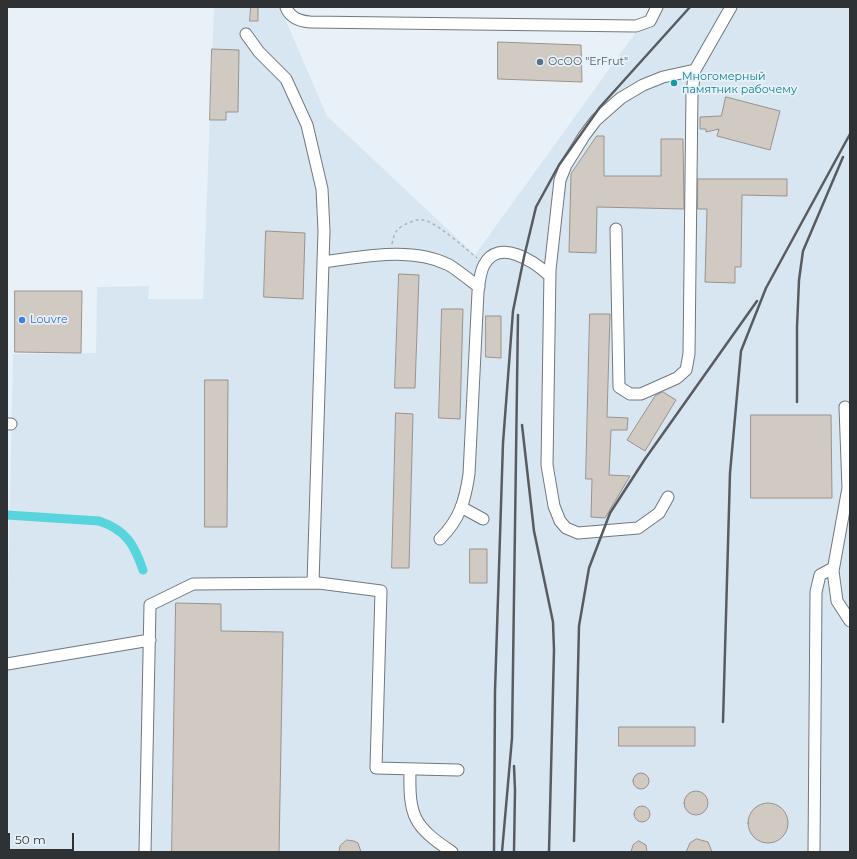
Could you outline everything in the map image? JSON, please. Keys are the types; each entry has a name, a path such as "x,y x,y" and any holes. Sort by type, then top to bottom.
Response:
{"lane":[{"path":"286,7 292,17 300,21 310,22 636,26 650,21 656,7"},
{"path":"616,229 619,387 630,394 641,394 677,378 686,370 690,354 692,92 695,70 730,7"},
{"path":"246,34 259,52 286,79 308,125 322,189 324,232 312,583"},
{"path":"668,497 659,513 638,528 578,533 566,528 560,521 554,506 547,465 550,276 553,232 560,180 566,165 584,136 596,120 621,98 643,85 663,77 695,70"},
{"path":"440,539 453,524 465,500 469,474 479,287 484,264 492,256 499,253 514,253 539,266 550,276"},
{"path":"323,262 400,254 433,259 449,266 479,287"},
{"path":"845,407 848,488 833,568 837,601 850,621"},
{"path":"461,507 483,518"},
{"path":"814,852 816,592 820,575 833,568"},
{"path":"145,852 150,606 193,584 312,583 381,591 376,768 458,770"},
{"path":"7,664 150,640"},
{"path":"410,770 409,798 415,817 427,835 452,852"}],"path":[{"path":"392,246 395,232 401,227 414,220 425,220 439,228 484,264"}],"shaded area":[{"path":"214,7 280,7 327,116 475,255 654,7 850,7 850,852 7,852 7,637 13,354 96,353 97,287 149,286 148,299 203,299"}],"building":[{"path":"251,7 258,7 258,21 250,21"},
{"name":"ОсОО \"ErFrut\"","path":"498,42 581,45 582,82 498,79"},
{"path":"212,49 239,50 238,112 226,112 226,120 210,120"},
{"path":"726,97 780,111 770,150 717,136 719,129 706,132 706,129 700,129 700,117 721,116"},
{"path":"597,136 604,136 604,176 661,176 661,139 683,139 684,209 597,207 596,253 569,252 571,174"},
{"path":"698,179 787,179 787,196 742,195 741,267 735,267 735,283 705,282 707,209 698,209"},
{"path":"266,231 305,233 303,299 264,297"},
{"path":"399,274 419,275 415,388 395,388"},
{"path":"15,291 82,291 81,353 15,352"},
{"path":"442,309 463,309 460,419 439,418"},
{"path":"590,314 610,314 607,417 628,418 627,430 611,430 609,475 630,476 605,518 591,517 592,479 586,479"},
{"path":"486,316 501,316 501,358 486,357"},
{"path":"205,380 228,380 227,527 205,527"},
{"path":"663,392 676,400 645,451 627,440 655,396"},
{"path":"396,413 413,414 409,568 392,568"},
{"path":"751,415 831,415 832,498 751,498"},
{"path":"470,549 487,549 487,583 470,583"},
{"path":"176,603 221,604 221,631 283,632 279,852 172,852"},
{"path":"619,727 695,727 695,746 619,746"},
{"path":"641,773 647,775 649,781 647,787 641,789 635,787 633,781 635,775"},
{"path":"696,791 705,794 708,803 705,812 696,815 687,812 684,803 687,794"},
{"path":"772,803 779,806 785,812 788,823 787,831 779,840 772,843 764,843 757,840 749,831 748,819 751,812 760,804"},
{"path":"642,806 648,808 650,814 648,820 642,822 636,820 634,814 636,808"},
{"path":"697,839 708,842 712,852 686,852 690,843"},
{"path":"347,840 358,843 361,852 339,852 340,846"},
{"path":"639,841 646,845 647,852 631,852 633,845"}],"waterway":[{"path":"7,515 99,521 116,529 128,539 143,570"}],"railway":[{"path":"494,852 495,691 503,443 513,311 524,257 536,207 559,165 600,107 690,7"},
{"path":"723,722 730,473 741,351 766,288 850,134"},
{"path":"797,402 797,327 799,280 803,251 843,157"},
{"path":"574,841 579,626 589,568 610,513 645,459 757,301"},
{"path":"502,852 512,738 518,315"},
{"path":"522,425 534,531 553,622 554,650 549,852"},
{"path":"514,766 514,852"}],"place":[{"name":"ОсОО \"ErFrut\"","path":"540,62"},
{"name":"Многомерный памятник рабочему","path":"674,83"},
{"name":"Louvre","path":"22,320"}]}
